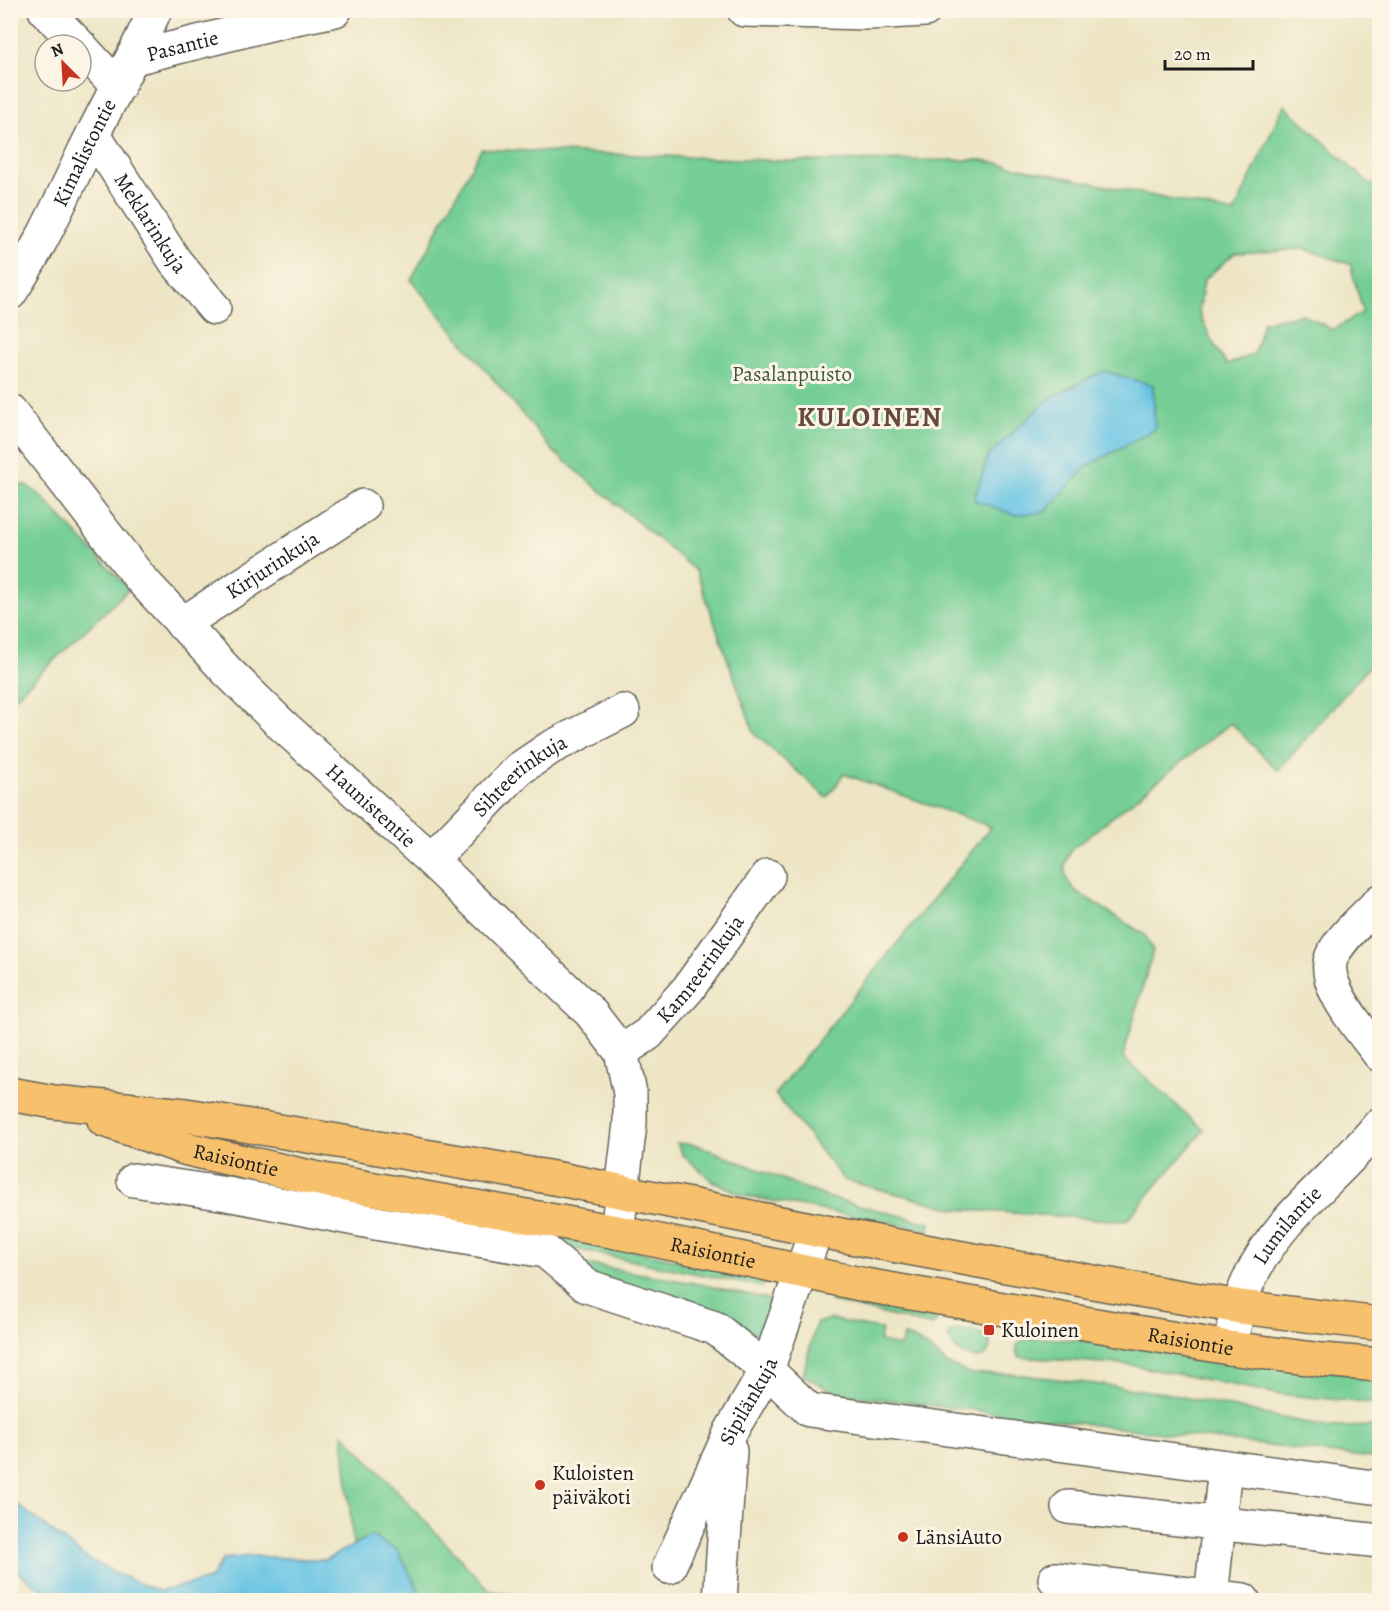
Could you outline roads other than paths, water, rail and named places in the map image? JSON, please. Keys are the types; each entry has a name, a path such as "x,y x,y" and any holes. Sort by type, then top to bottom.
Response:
{"main road":[{"name":"Raisiontie","path":"10,1095 54,1102 186,1115 543,1176 1104,1284 1240,1307 1380,1324"},
{"name":"Raisiontie","path":"54,1102 187,1149 323,1180 617,1232 938,1299 1229,1348 1380,1365"}],"street":[{"path":"45,10 67,33"},
{"name":"Kimalistontie","path":"10,293 28,267 93,134 134,58 155,10"},
{"name":"Pasantie","path":"134,58 335,10"},
{"path":"744,10 868,13 925,10"},
{"path":"93,60 118,87"},
{"name":"Meklarinkuja","path":"93,134 175,261 214,308"},
{"name":"Haunistentie","path":"10,411 22,445 182,624 280,723 430,860 590,1012 621,1052 630,1093 630,1124 617,1232"},
{"name":"Kirjurinkuja","path":"182,624 363,506"},
{"name":"Sihteerinkuja","path":"430,860 519,770 550,748 623,711"},
{"name":"Kamreerinkuja","path":"621,1052 648,1034 688,989 768,876"},
{"path":"1380,901 1342,940 1332,955 1328,969 1333,987 1342,1002 1380,1055"},
{"name":"Lumilantie","path":"1229,1348 1248,1280 1271,1242 1285,1223 1380,1124"},
{"path":"134,1180 227,1194 381,1224 545,1251 587,1286 715,1328 767,1370 809,1410 1380,1488"},
{"name":"Sipilänkuja","path":"669,1567 731,1431 767,1370 816,1230"},
{"path":"720,1600 731,1431"},
{"path":"1211,1597 1225,1467"},
{"path":"1068,1507 1380,1541"},
{"path":"1055,1579 1243,1600"}],"water":[{"path":"1104,371 1153,385 1155,429 1086,467 1045,512 1015,515 974,500 988,456 1051,397"},
{"path":"11,1492 17,1504 85,1557 117,1574 159,1591 210,1579 223,1559 253,1556 325,1560 371,1536 397,1550 424,1600 53,1600 45,1591 11,1568"}],"place":[{"name":"Kuloinen","path":"989,1330"},
{"name":"Kuloisten päiväkoti","path":"540,1485"},
{"name":"LänsiAuto","path":"903,1537"}],"district":[{"name":"KULOINEN","path":"870,417"}],"park label":[{"name":"Pasalanpuisto","path":"792,374"}]}
